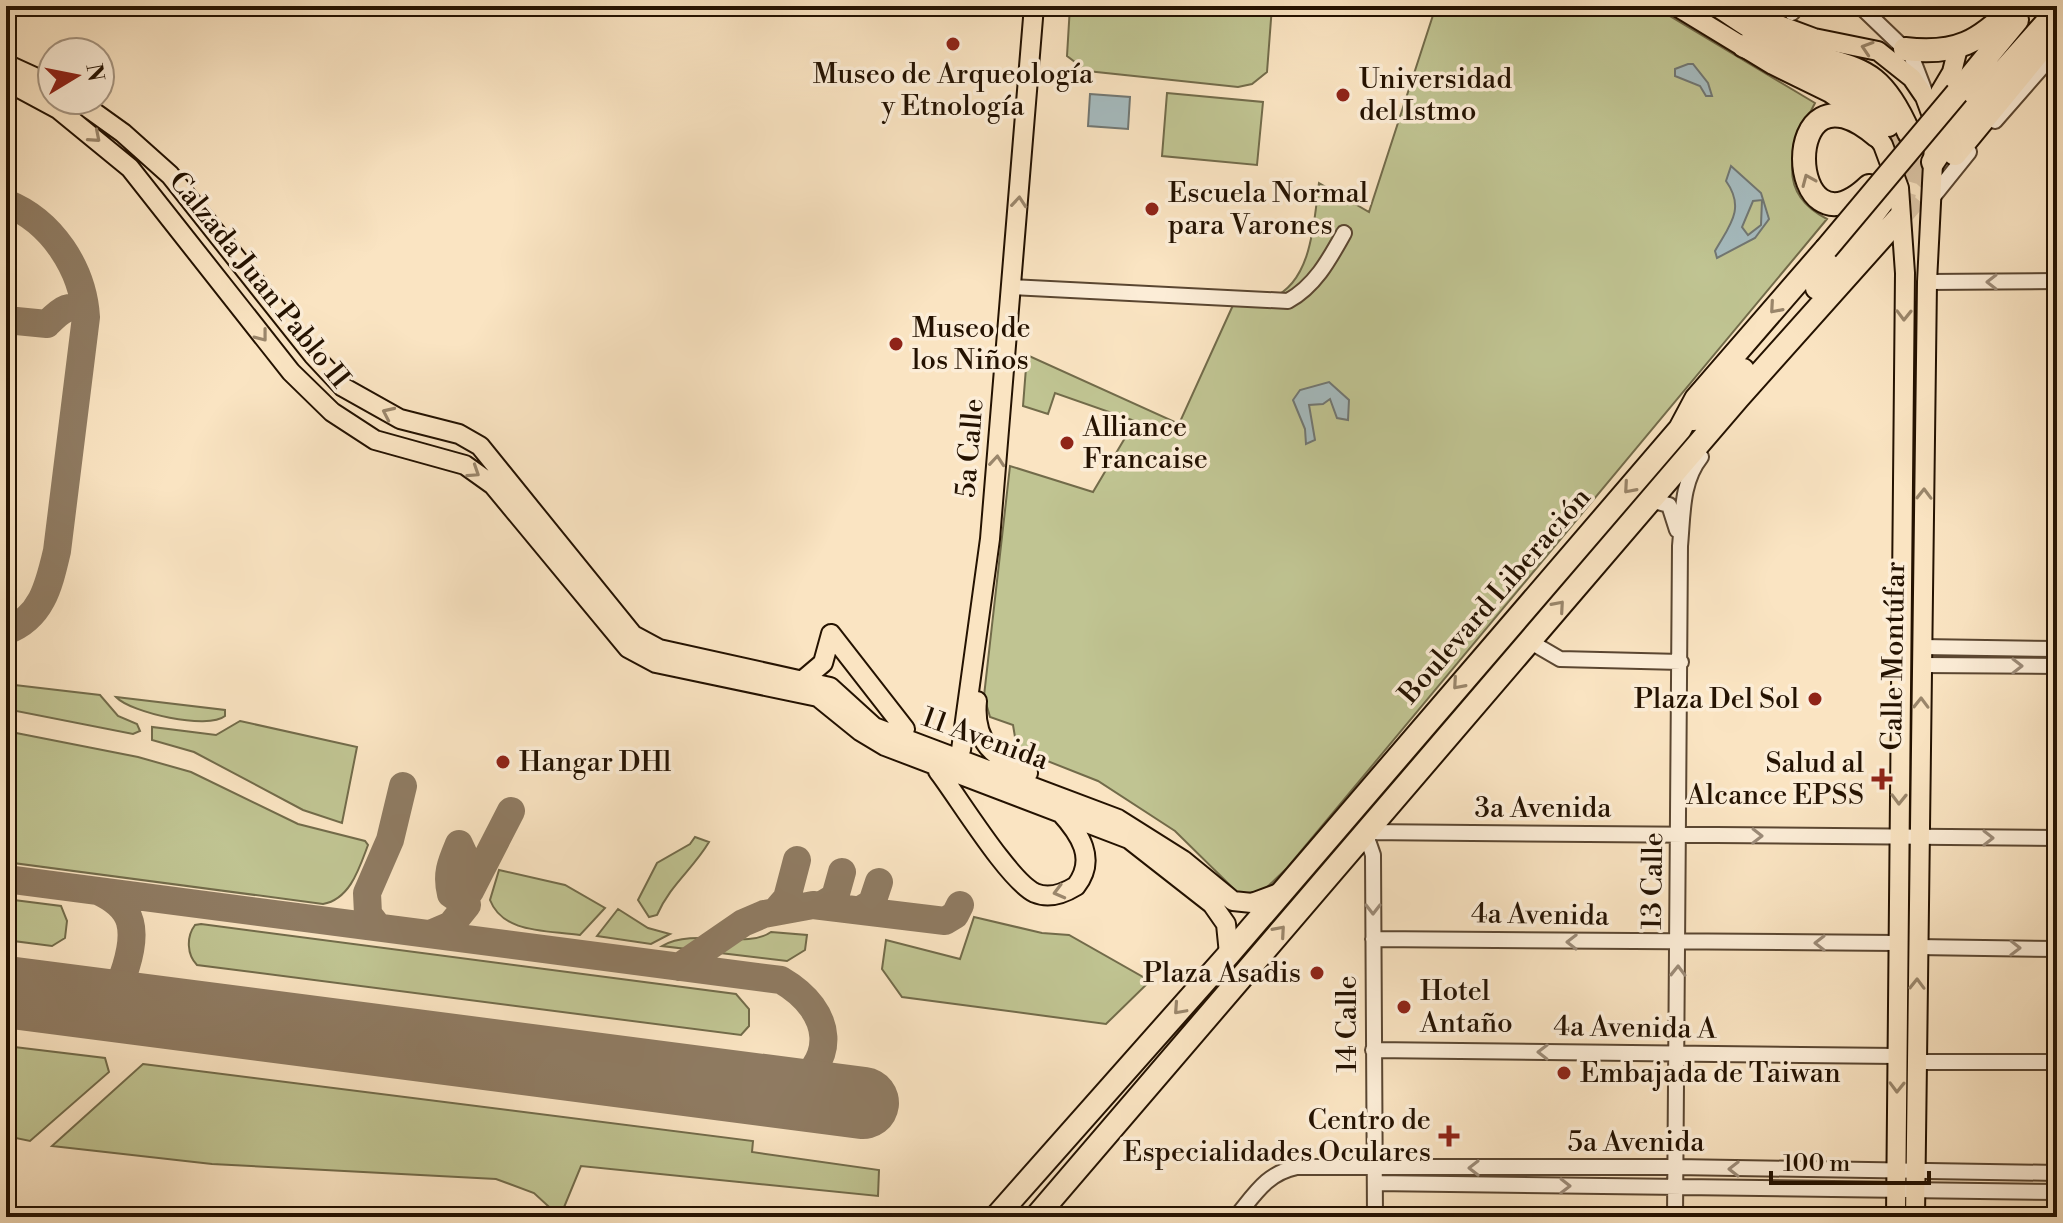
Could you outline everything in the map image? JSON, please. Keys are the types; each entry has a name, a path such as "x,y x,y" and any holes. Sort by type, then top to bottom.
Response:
{"highway":[{"path":"1719,6 1777,42 1847,63 1876,79 1889,94 1892,131"},
{"path":"1905,49 1939,52 1958,48 1982,35 2015,6"},
{"name":"Boulevard Liberación","path":"996,1217 1229,954 1680,429 1696,399 1826,249 2028,6"},
{"path":"1933,162 1966,113 2057,11"},
{"path":"1955,154 2057,30"},
{"path":"1744,46 1851,83 1878,105 1892,131"},
{"path":"1680,429 1706,410 1828,276 1879,189 1960,88"},
{"path":"1879,189 1839,203 1821,199 1806,183 1803,152 1812,128 1829,118 1852,118 1892,131"},
{"name":"Boulevard Liberación","path":"1036,1217 1650,500 1896,221"}],"main road":[{"name":"5a Calle","path":"961,750 990,539 1034,6"},
{"path":"1676,6 1744,46"},
{"path":"1727,6 1814,38 1878,51 1904,69 1928,103 1952,72 1958,48"},
{"path":"6,64 36,78"},
{"name":"Calzada Juan Pablo II","path":"6,81 58,109 130,168 312,394 352,428 375,440 452,460 484,478 619,641 652,654"},
{"name":"Calle Montúfar","path":"1896,1217 1905,1182 1916,1062 1927,282 1929,202 1936,142 1928,103"},
{"name":"Calzada Juan Pablo II","path":"99,116 170,175 335,380 389,414 459,434 480,446 622,624 652,654"},
{"name":"Calle Montúfar","path":"1892,131 1903,225 1897,1056 1905,1182 1915,1217"},
{"path":"990,539 992,574 976,710 982,741 999,760 1092,796 1118,819"},
{"path":"803,680 823,663 831,634 905,729"},
{"name":"11 Avenida","path":"652,654 830,687 874,727 1118,819 1183,860 1233,901 1252,903 1279,893"},
{"name":"11 Avenida","path":"652,654 818,697 860,731 885,746 1129,839 1212,904 1226,924 1229,954"},
{"path":"938,771 1023,885 1042,895 1055,895 1076,886 1086,864 1080,837 1058,810"},
{"path":"963,781 974,819"}],"street":[{"path":"1860,6 1905,49 1917,68 1928,103"},
{"path":"1929,202 2057,50"},
{"path":"1012,287 1288,301 1305,292 1329,261 1344,233"},
{"path":"1927,282 2057,281"},
{"name":"13 Calle","path":"1675,1217 1680,546 1690,471 1708,448 1716,424"},
{"name":"13 Calle","path":"1650,500 1669,505 1680,546"},
{"path":"1529,641 1560,659 1681,662"},
{"path":"1922,656 2057,649"},
{"path":"1922,656 2057,666"},
{"name":"3a Avenida","path":"1365,832 2057,838"},
{"name":"14 Calle","path":"1365,832 1373,855 1375,1217"},
{"name":"4a Avenida","path":"1373,939 1898,943"},
{"path":"1917,947 2057,949"},
{"name":"4a Avenida A","path":"1373,1050 1897,1056"},
{"path":"1916,1062 2057,1062"},
{"name":"5a Avenida","path":"1375,1175 1676,1167 2057,1192"},
{"name":"5a Avenida","path":"1236,1217 1266,1180 1279,1170 1676,1188 1905,1182 2057,1173"}],"green space":[{"path":"1070,6 1272,6 1267,72 1252,84 1238,87 1087,71 1067,56"},
{"path":"1436,6 1653,6 1815,103 1795,151 1793,181 1810,208 1827,219 1287,868 1263,891 1239,894 1175,831 1098,781 1017,749 1013,725 990,717 984,696 1010,466 1093,492 1135,421 1055,393 1048,414 1023,406 1027,355 1179,424 1234,303 1272,298 1286,290 1296,278 1309,248 1319,183 1369,212"},
{"path":"1167,93 1263,102 1257,165 1162,156"},
{"path":"6,684 100,695 118,716 137,724 140,731 133,734 6,709"},
{"path":"116,697 225,710 225,716 203,721 170,718 137,709"},
{"path":"240,721 357,747 342,823 303,810 194,752 152,740 152,727 216,735"},
{"path":"6,731 138,757 191,772 298,824 365,841 368,845 347,889 323,904 6,862"},
{"path":"695,837 709,842 668,895 657,915 649,917 638,900 657,863 690,844"},
{"path":"499,870 565,885 605,908 580,935 516,925 496,911 490,900"},
{"path":"6,899 61,906 67,921 65,938 52,946 6,940"},
{"path":"618,909 648,928 670,934 651,944 597,936"},
{"path":"974,917 1042,933 1069,935 1150,981 1106,1024 902,997 882,969 886,940 960,959"},
{"path":"195,925 736,994 749,1009 749,1026 741,1035 197,965 191,956 189,940"},
{"path":"771,932 807,935 805,950 787,961 662,946 689,938 748,939"},
{"path":"6,1046 105,1058 109,1072 30,1141 6,1136"},
{"path":"143,1064 753,1141 752,1152 879,1170 878,1196 581,1166 560,1217 534,1193 496,1179 212,1164 52,1146"}],"water":[{"path":"1693,64 1708,83 1712,96 1706,96 1700,86 1675,76 1675,69"},
{"path":"1090,94 1130,97 1128,129 1088,126"},
{"path":"1731,166 1761,193 1769,219 1755,238 1717,258 1715,251 1735,209 1735,200 1726,181","holes":["1762,200 1761,225 1748,235 1742,227 1753,201"]},
{"path":"1329,382 1349,400 1348,420 1337,418 1330,399 1323,404 1309,405 1315,440 1306,444 1305,429 1293,400 1300,390"}],"taxiway":[{"path":"6,203 37,222 62,249 79,281 86,317 54,564 47,588 36,609 28,618 6,631"},
{"path":"6,320 47,324 71,308 76,308 86,317"},
{"path":"378,927 368,914 367,893 390,840 403,786"},
{"path":"470,891 511,811"},
{"path":"430,934 451,925 467,905 451,894 449,880 459,844 471,870 472,885"},
{"path":"775,912 787,898 797,860"},
{"path":"822,905 835,897 842,872"},
{"path":"6,879 781,980 812,1007 820,1021 823,1037 822,1052 815,1067 784,1093"},
{"path":"860,910 872,903 879,882"},
{"path":"98,891 122,907 131,931 122,978 104,1005"},
{"path":"679,967 743,923 764,914 813,905 945,921 955,915 960,905"}],"runway":[{"path":"6,992 863,1103"}],"tunnel":[{"path":"1888,125 1895,175"},
{"path":"1899,213 1911,173 1909,137"},
{"path":"1902,215 1955,154"}],"place":[{"name":"Museo de Arqueología y Etnología","path":"953,44"},
{"name":"Universidad del Istmo","path":"1343,95"},
{"name":"Escuela Normal para Varones","path":"1152,209"},
{"name":"Museo de los Niños","path":"896,344"},
{"name":"Alliance Francaise","path":"1067,443"},
{"name":"Plaza Del Sol","path":"1815,699"},
{"name":"Hangar DHl","path":"503,762"},
{"name":"Salud al Alcance EPSS","path":"1882,779"},
{"name":"Plaza Asadis","path":"1317,973"},
{"name":"Hotel Antaño","path":"1404,1007"},
{"name":"Embajada de Taiwan","path":"1564,1073"},
{"name":"Centro de Especialidades Oculares","path":"1449,1136"}]}
